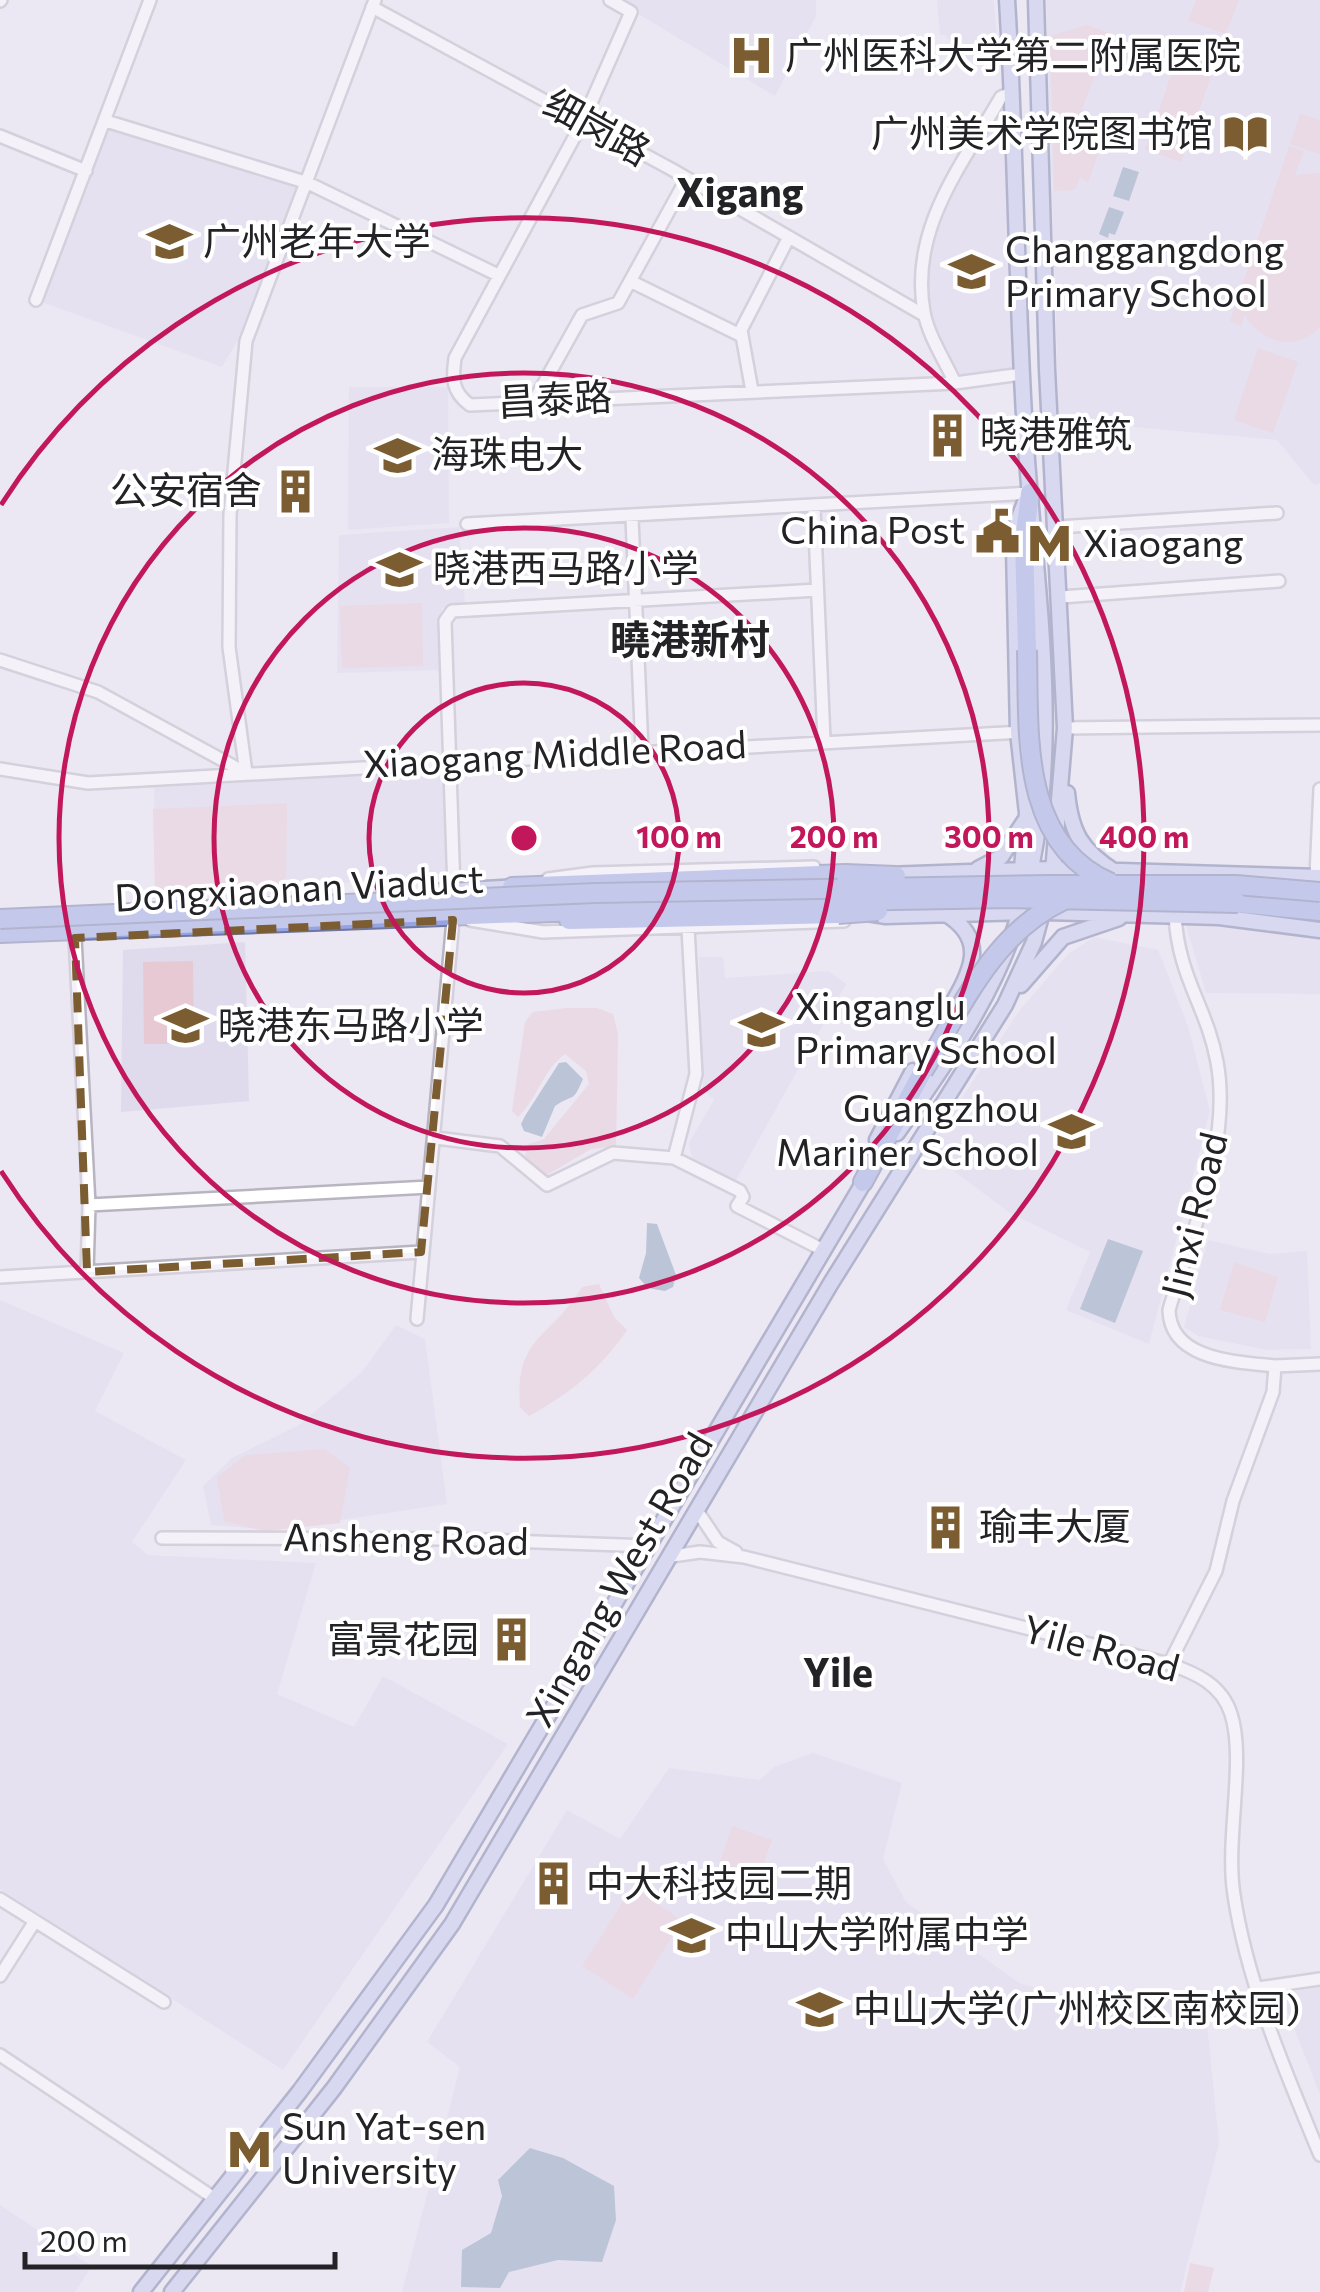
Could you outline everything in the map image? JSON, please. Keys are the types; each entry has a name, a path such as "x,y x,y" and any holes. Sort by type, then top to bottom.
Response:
{"highway":[{"path":"1030,493 1024,544 1027,650 1033,777 1045,816 1062,843 1093,873 1129,890 1238,903"},
{"path":"512,887 637,879 846,874 1021,891"},
{"name":"Dongxiaonan Viaduct","path":"0,936 1132,884 1318,882"},
{"path":"863,1182 985,969 1013,933 1072,896 1132,884"},
{"path":"461,920 838,914 1021,891"},
{"name":"Dongxiaonan Viaduct","path":"0,919 596,892 1021,891 1320,911"}],"main road":[{"path":"1006,0 1022,374 1044,730 1044,775 1021,891"},
{"path":"1036,0 1047,369 1061,597 1064,767 1076,838 1084,851 1115,873"},
{"path":"972,872 1012,846 1027,812 1018,732 1015,529 1030,493"},
{"path":"1041,912 1021,891 1027,812 1044,730"},
{"name":"Xingang West Road","path":"172,2292 334,2088 452,1924 831,1283 1005,1005 1028,956 1053,867 1064,767"},
{"path":"832,906 886,916 946,913 1021,891 1053,867 1318,882"},
{"path":"0,911 199,908 512,887 592,890 972,872 1021,891 1041,912 1175,915 1320,930"},
{"path":"0,936 76,938 461,920 540,912 832,906 1021,891"},
{"name":"Xingang West Road","path":"141,2292 300,2091 436,1905 821,1250 954,1049 1008,949 1021,891"},
{"path":"863,1182 888,1118 970,974 974,947 960,922 946,913"},
{"path":"1005,1005 1063,938 1090,925 1147,914"},
{"path":"1008,949 1028,956"}],"street":[{"path":"36,300 150,0"},
{"name":"昌泰路","path":"610,0 631,12 583,121 455,358 452,379 458,396 470,405 955,384 1022,374"},
{"path":"246,773 228,647 230,515 246,341 374,3"},
{"name":"细岗路","path":"374,3 924,315"},
{"path":"955,384 924,315 920,264 926,231 1001,96 1011,94"},
{"path":"106,121 308,183 498,275"},
{"path":"0,136 86,171"},
{"path":"534,400 582,314 618,302 687,178"},
{"path":"752,391 741,330 789,237"},
{"path":"630,281 742,336"},
{"path":"466,524 814,508 1030,493"},
{"path":"814,508 824,740"},
{"path":"1058,527 1277,513"},
{"path":"632,518 642,750"},
{"path":"1061,597 1279,581"},
{"path":"454,890 445,621 452,611 818,590"},
{"path":"0,660 98,692 246,773"},
{"path":"1065,728 1320,725"},
{"name":"Xiaogang Middle Road","path":"0,769 66,782 1044,730"},
{"path":"1318,882 1320,788"},
{"path":"512,887 594,872 846,866 913,872"},
{"path":"1147,914 1148,872"},
{"path":"851,880 853,903"},
{"name":"Jinxi Road","path":"1175,915 1181,967 1212,1038 1222,1106 1169,1310 1169,1328 1182,1343 1196,1350 1275,1366"},
{"path":"417,1319 421,1252 461,920 543,932 804,925 886,916"},
{"path":"674,1158 696,1074 688,928"},
{"path":"76,938 89,1205 87,1272"},
{"path":"436,1138 500,1146 547,1185 613,1153 674,1158 740,1192 743,1196 737,1206 821,1250"},
{"path":"89,1205 429,1187"},
{"path":"0,1277 421,1252"},
{"path":"1169,1664 1216,1571 1233,1502 1273,1392 1275,1366 1320,1364"},
{"path":"698,1512 718,1542 744,1556"},
{"name":"Ansheng Road","path":"162,1538 452,1539 650,1546"},
{"path":"672,1556 700,1552 744,1556"},
{"name":"Yile Road","path":"744,1556 1169,1664 1217,1689 1230,1711 1236,1758 1230,1858 1241,1931 1320,2155"},
{"path":"0,1899 164,2002"},
{"path":"0,1976 35,1921"},
{"path":"1258,1988 1320,1979"},
{"path":"0,2055 214,2198"}],"highlighted area":[{"path":"453,920 421,1252 87,1272 75,938"}],"shaded area":[{"name":"广州医科大学第二附属医院","path":"615,0 816,0 816,16 775,96"},
{"path":"937,0 994,0 998,56 963,61 962,45 953,45 945,35 940,35"},
{"path":"1046,0 1320,0 1320,483 1314,485 1277,440 1111,425 1059,430"},
{"path":"1196,0 1239,0 1226,34 1188,21"},
{"path":"1087,25 1110,33 1076,126 1099,152 1088,183 1080,177 1075,190 1054,191 1050,36"},
{"path":"1185,35 1221,48 1181,162 1145,150"},
{"path":"1300,114 1320,120 1320,154 1290,144"},
{"name":"广州老年大学","path":"106,121 308,183 242,333 222,367 36,300"},
{"name":"Changgangdong Primary School","path":"1008,121 1018,367 961,376 935,327 928,304 931,240 939,216 991,123"},
{"path":"1289,146 1304,151 1295,175 1320,173 1320,327 1311,335 1290,342 1269,338 1245,315 1241,326 1230,321"},
{"path":"1258,348 1298,362 1273,433 1234,420"},
{"name":"海珠电大","path":"349,387 448,387 449,523 348,530"},
{"name":"晓港西马路小学","path":"459,527 465,603 442,608 441,670 337,673 339,535"},
{"path":"422,603 423,666 342,668 340,606"},
{"path":"447,762 453,879 155,890 154,778"},
{"path":"287,803 286,885 155,890 153,809"},
{"path":"1185,923 1267,926 1320,936 1320,994 1206,993"},
{"name":"Guangzhou Mariner School","path":"1094,937 1158,950 1188,1026 1210,1111 1149,1344 1066,1310 1090,1252 1010,1213 927,1151 1019,1011 1068,954"},
{"name":"晓港东马路小学","path":"245,942 249,1101 121,1112 123,950"},
{"name":"Xinganglu Primary School","path":"699,957 723,957 725,978 828,971 846,984 735,1182 692,1158 689,1143 714,1100 703,1090"},
{"path":"193,961 194,1044 144,1044 143,962"},
{"path":"597,1008 613,1014 618,1034 616,1146 591,1149 545,1176 525,1156 529,1144 544,1139 589,1084 586,1071 565,1054 518,1117 512,1111 525,1022 533,1012"},
{"path":"1208,1240 1270,1254 1307,1251 1311,1349 1267,1350 1198,1336 1184,1327"},
{"path":"1234,1262 1278,1277 1265,1322 1220,1310"},
{"path":"599,1284 614,1317 627,1330 584,1379 529,1416 520,1407 520,1383 529,1351 582,1287"},
{"path":"0,1300 124,1353 95,1411 186,1460 132,1542 148,1555 316,1563 277,1694 354,1727 383,1676 508,1744 283,2070 0,1889"},
{"path":"396,1325 425,1339 447,1504 275,1530 211,1525 203,1486 232,1458 299,1425 362,1372"},
{"path":"325,1449 350,1468 340,1523 264,1531 224,1521 217,1477 246,1455"},
{"name":"中山大学(广州校区南校园)","path":"813,1753 902,1783 883,1859 906,1902 1019,1983 1059,1994 1174,1992 1207,2023 1219,2144 1180,2292 402,2292 460,2067 427,2042 567,1810 620,1839 669,1768 760,1780 774,1767"},
{"path":"732,1826 772,1840 757,1883 717,1870"},
{"path":"633,1886 682,1921 633,1999 582,1966"},
{"path":"1320,1987 1320,2095 1281,1994"},
{"path":"0,2205 92,2266 75,2292 0,2292"},
{"path":"1190,2263 1214,2268 1208,2292 1184,2292"}],"water":[{"path":"1123,167 1139,172 1129,201 1113,196"},
{"path":"1109,207 1124,212 1115,235 1109,233 1108,238 1099,234"},
{"path":"566,1062 583,1079 577,1092 555,1106 542,1137 524,1131 521,1124 525,1116 559,1063"},
{"path":"647,1223 657,1224 676,1275 673,1287 665,1291 648,1288 639,1278 646,1253"},
{"path":"1108,1239 1143,1251 1115,1323 1080,1309"},
{"path":"530,2148 563,2158 614,2186 616,2220 602,2262 558,2260 509,2272 500,2288 461,2287 462,2250 491,2233 502,2196 498,2180"}],"place":[{"name":"广州医科大学第二附属医院","path":"752,56"},
{"name":"广州美术学院图书馆","path":"1246,134"},
{"name":"广州老年大学","path":"170,242"},
{"name":"Changgangdong Primary School","path":"972,272"},
{"name":"晓港雅筑","path":"947,435"},
{"name":"海珠电大","path":"398,455"},
{"name":"公安宿舍","path":"295,491"},
{"name":"China Post","path":"998,531"},
{"name":"Xiaogang","path":"1050,544"},
{"name":"晓港西马路小学","path":"400,569"},
{"name":"晓港东马路小学","path":"185,1026"},
{"name":"Xinganglu Primary School","path":"762,1029"},
{"name":"Guangzhou Mariner School","path":"1072,1131"},
{"name":"瑜丰大厦","path":"946,1527"},
{"name":"富景花园","path":"512,1640"},
{"name":"中大科技园二期","path":"553,1884"},
{"name":"中山大学附属中学","path":"692,1935"},
{"name":"中山大学(广州校区南校园)","path":"820,2009"},
{"name":"Sun Yat-sen University","path":"249,2149"}],"district":[{"name":"Xigang","path":"740,193"},
{"name":"曉港新村","path":"690,640"},
{"name":"Yile","path":"838,1673"}]}
